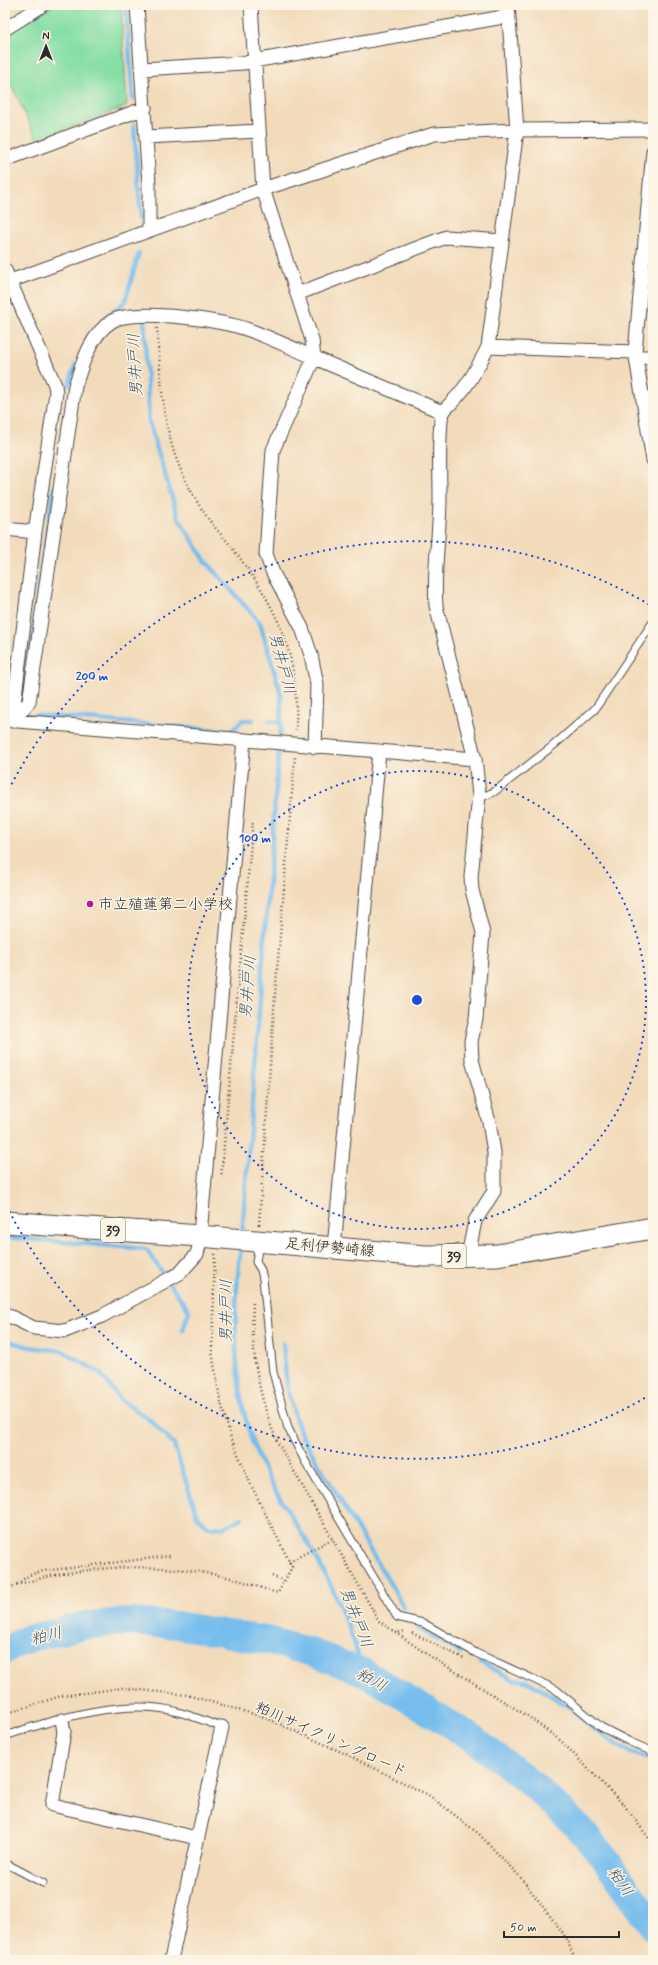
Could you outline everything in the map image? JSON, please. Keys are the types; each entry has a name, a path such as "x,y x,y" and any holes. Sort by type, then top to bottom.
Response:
{"main road":[{"name":"足利伊勢崎線","path":"5,1222 212,1240 257,1237 334,1248 425,1256 496,1255 653,1228"}],"street":[{"path":"5,29 43,5"},
{"path":"137,5 145,108 149,184 149,231"},
{"path":"251,5 262,189 312,340 314,358 273,450 266,554 273,573 302,628 311,655 317,684 316,747"},
{"path":"142,70 243,63 254,59 508,11 517,130 488,347 473,377 460,394 442,412 440,437 439,528 434,585 436,606 475,759 479,798 471,877 472,890 483,933 476,1019 471,1041 472,1060 489,1122 494,1152 494,1191 475,1221 470,1246 465,1256"},
{"path":"5,160 145,108"},
{"path":"9,720 13,704 35,532 56,394 55,385 7,278 149,231 262,189 434,134 517,130 653,129"},
{"path":"146,137 259,131"},
{"path":"653,151 650,225 635,355 653,460"},
{"path":"297,294 446,237 502,241"},
{"path":"9,720 29,702 75,386 84,359 100,330 112,320 126,317 156,315 190,318 248,329 442,412"},
{"path":"488,347 653,357"},
{"path":"5,528 35,532"},
{"path":"9,720 316,747 475,759"},
{"path":"5,1314 34,1328 65,1331 102,1316 180,1273 212,1240 244,740"},
{"path":"334,1248 379,751"},
{"path":"62,1720 64,1732 52,1805 197,1838"},
{"path":"171,1960 222,1727"}],"lane":[{"path":"479,798 494,792 554,745 595,709 653,622"},
{"path":"257,1237 256,1262 261,1270 263,1279 274,1372 282,1412 288,1428 305,1461 397,1618 423,1623 476,1653 555,1689 601,1727 653,1752"},
{"path":"5,1736 100,1709 139,1707 177,1711 222,1727"},
{"path":"5,1863 43,1883"}],"path":[{"path":"156,326 164,404 178,462 195,498 210,520 247,567 277,617 286,640 294,674 297,700 257,1237"},
{"path":"220,1183 253,818"},
{"path":"5,1589 16,1585 72,1573 135,1568 190,1571 231,1578 278,1593 283,1581 292,1567 250,1483 230,1436 220,1399 212,1352 212,1240"},
{"path":"289,1562 332,1539 379,1621 395,1633 529,1717 561,1741 624,1805 653,1844"},
{"path":"16,1585 29,1575 43,1571 170,1556"},
{"path":"272,1576 283,1581"},
{"path":"395,1633 407,1630 460,1659 468,1658 476,1653"},
{"name":"粕川サイクリングロード","path":"5,1714 61,1696 122,1688 187,1695 264,1718 348,1755 430,1796 479,1834 522,1879 563,1932 576,1960"}],"green space":[{"path":"53,5 121,5 127,106 37,140 5,71 5,36"}],"waterway":[{"name":"男井戸川","path":"126,5 133,99"},
{"name":"男井戸川","path":"134,125 141,218"},
{"name":"男井戸川","path":"106,318 125,302 139,253"},
{"name":"男井戸川","path":"144,316 149,422 178,517 204,559 260,623 281,694 281,723 242,1235"},
{"path":"69,385 76,364"},
{"path":"22,698 54,488"},
{"path":"35,715 231,731 243,720 253,720"},
{"path":"269,721 281,723"},
{"path":"5,1237 146,1249 189,1311 183,1330"},
{"name":"男井戸川","path":"241,1245 236,1297 236,1352 243,1406 249,1432 263,1468 326,1576 347,1623 363,1672"},
{"path":"5,1340 29,1347 62,1351 100,1373 120,1399 150,1420 174,1445 198,1518 209,1527 222,1528 242,1518"},
{"path":"283,1343 288,1391 302,1436 404,1607"},
{"name":"粕川","path":"5,1650 27,1639 86,1625 129,1622 176,1625 271,1641 313,1653 363,1672 468,1735 533,1785 579,1828 603,1856 653,1926"},
{"path":"418,1628 460,1652"},
{"path":"480,1662 514,1680 527,1681 571,1708 593,1729 624,1749 653,1761"}],"place":[{"name":"市立殖蓮第二小学校","path":"90,904"}]}
